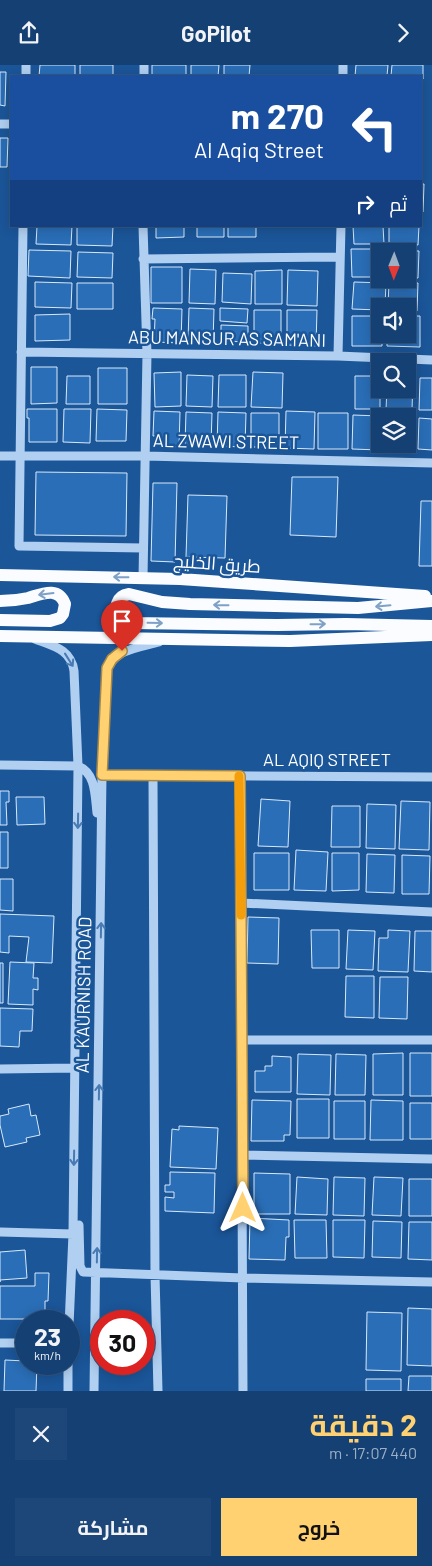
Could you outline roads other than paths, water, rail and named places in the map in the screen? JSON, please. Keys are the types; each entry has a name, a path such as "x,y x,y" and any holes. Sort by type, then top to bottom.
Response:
{"main road":[{"name":"طريق الخليج","path":"0,575 180,579 432,596"},
{"path":"0,601 52,592 61,597 65,604 63,614 55,620 0,620"},
{"path":"432,601 358,608 190,605 162,602 124,594 118,601 116,611 119,618 133,623 432,625"},
{"path":"0,636 300,641 432,635"}],"street":[{"path":"23,227 19,546 143,548"},
{"path":"143,227 147,354 143,578"},
{"path":"338,356 340,227"},
{"path":"143,259 340,257"},
{"name":"ABU MANSUR AS SAM'ANI","path":"21,352 432,359"},
{"name":"AL ZWAWI STREET","path":"0,456 145,456 432,463"},
{"name":"AL KAURNISH ROAD","path":"28,637 60,649 73,663 78,766 74,1176 70,1310"},
{"name":"AL KAURNISH ROAD","path":"94,1391 102,775 107,668 112,659 122,651 167,640"},
{"path":"0,765 78,766 90,774 95,794 102,850"},
{"name":"AL AQIQ STREET","path":"102,775 432,777"},
{"path":"153,775 158,1391"},
{"path":"240,776 244,1278 243,1391"},
{"path":"241,903 432,912"},
{"path":"242,1040 432,1040"},
{"path":"0,1069 75,1068"},
{"path":"243,1155 432,1159"},
{"path":"74,1176 79,1199 80,1266 83,1272 432,1282"},
{"path":"0,1232 73,1234"},
{"path":"0,1343 15,1343"},
{"path":"68,1375 68,1391"}]}
